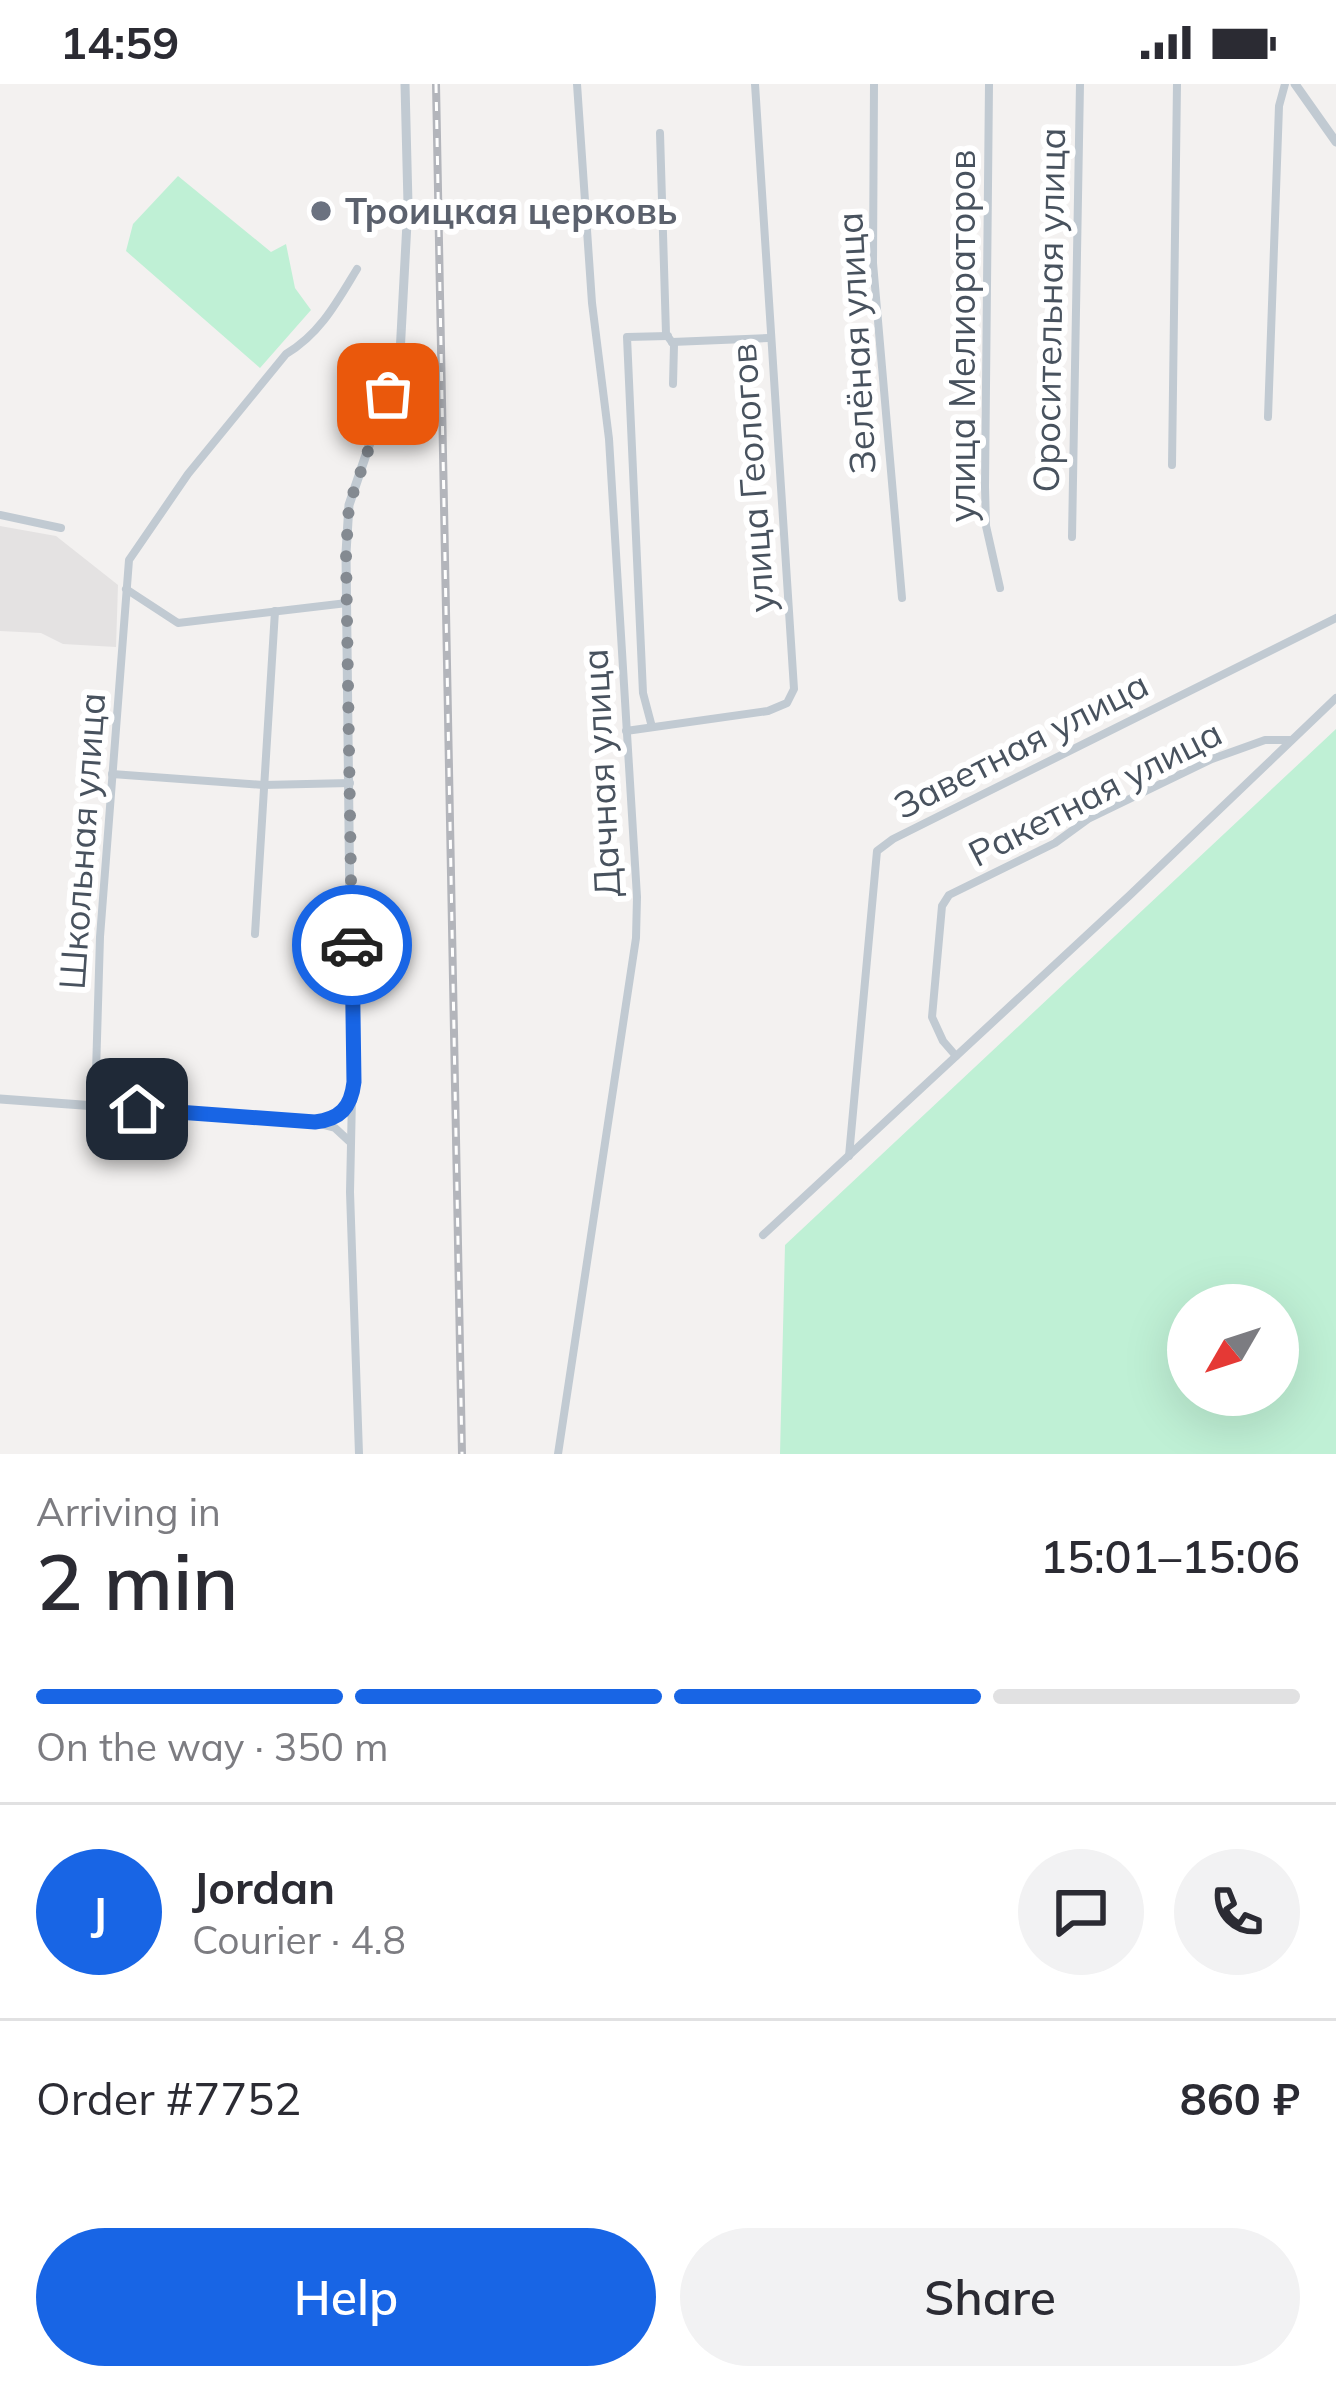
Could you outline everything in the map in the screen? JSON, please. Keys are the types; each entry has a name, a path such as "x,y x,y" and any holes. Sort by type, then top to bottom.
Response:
{"street":[{"path":"359,1454 351,1144 349,505 392,383 404,322 405,84"},
{"name":"Дачная улица","path":"558,1454 636,938 609,439 592,303 577,84"},
{"name":"улица Геологов","path":"626,730 768,711 787,703 794,689 755,84"},
{"name":"Зелёная улица","path":"874,84 874,263 902,598"},
{"name":"улица Мелиораторов","path":"989,84 985,507 1000,587"},
{"name":"Оросительная улица","path":"1072,537 1080,84"},
{"path":"1172,465 1177,84"},
{"path":"1268,417 1279,106 1286,84"},
{"path":"1295,84 1336,142"},
{"path":"660,134 674,384"},
{"path":"347,603 178,623 125,584 137,544 188,474 286,354 304,343 329,315 357,269"},
{"path":"652,727 643,693 627,337 769,338"},
{"path":"0,515 61,529"},
{"name":"Школьная улица","path":"95,1106 100,937 125,584"},
{"path":"255,934 275,611"},
{"name":"Заветная улица","path":"849,1156 877,851 893,838 1336,619"},
{"name":"Ракетная улица","path":"763,1235 1336,698"},
{"name":"Ракетная улица","path":"956,1056 932,1017 942,906 949,895 1212,758 1265,740 1292,740"},
{"path":"112,774 263,785 350,783"},
{"path":"315,1122 340,1115 352,1097"},
{"path":"0,1099 315,1122 335,1128 351,1144"}],"shaded area":[{"path":"0,526 56,536 118,585 116,647 63,644 41,633 0,631"}],"green space":[{"path":"178,176 271,252 286,244 295,288 311,310 260,368 126,251 133,224"},
{"path":"1336,729 1336,1454 780,1454 785,1245"}],"railway":[{"path":"436,84 462,1454"}],"way so far":[{"path":"352,945 349,505 388,394"}],"place":[{"name":"Троицкая церковь","path":"321,211"}],"route":[{"path":"137,1109 315,1122 340,1115 352,1097 354,1082 352,945"}]}
